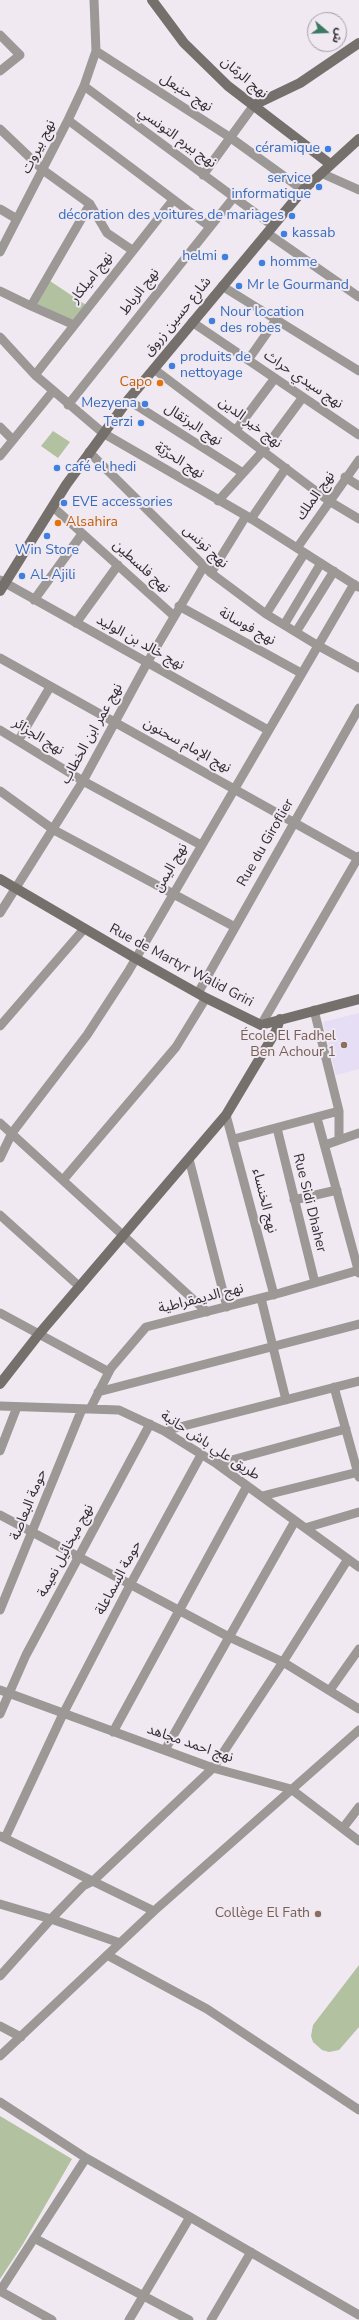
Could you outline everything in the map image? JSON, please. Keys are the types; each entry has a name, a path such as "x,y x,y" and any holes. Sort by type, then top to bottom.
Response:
{"street":[{"path":"94,0 96,51"},
{"name":"نهج الرمّان","path":"152,0 184,43 228,86 330,164"},
{"path":"0,35 20,54 0,71"},
{"path":"203,175 254,105 300,83 359,43"},
{"name":"نهج بيروت","path":"0,252 68,120 84,86 96,51"},
{"name":"نهج حنبعل","path":"96,51 230,138 303,190"},
{"name":"نهج بيرم التونسي","path":"84,86 234,197 270,229 359,298"},
{"path":"68,120 210,227"},
{"path":"0,129 43,170 90,204 107,233 132,250"},
{"name":"شارع حسين زروق","path":"1,585 89,452 128,400 303,190 359,138"},
{"path":"321,173 359,190"},
{"name":"نهج الرباط","path":"68,405 234,197"},
{"name":"نهج اميلكار","path":"35,375 132,250 173,200"},
{"path":"31,306 90,204"},
{"path":"0,208 17,219"},
{"path":"222,286 359,371"},
{"path":"0,291 74,325"},
{"path":"248,360 276,320"},
{"name":"نهج سيدي حراث","path":"192,322 359,435"},
{"name":"نهج الحرّيّة","path":"0,338 35,375 68,405 103,433 249,518 357,586"},
{"name":"نهج خير الدين","path":"154,369 329,501 359,520"},
{"path":"236,430 275,378"},
{"path":"0,456 53,391"},
{"path":"218,501 263,451 303,397"},
{"name":"نهج البرتقال","path":"128,400 243,473"},
{"path":"0,427 14,440"},
{"name":"نهج تونس","path":"89,452 211,573 266,614 359,668"},
{"name":"نهج الملك","path":"297,548 345,477 359,460"},
{"path":"211,573 286,468"},
{"path":"345,477 359,486"},
{"name":"نهج فلسطين","path":"53,507 174,616"},
{"path":"34,600 82,534"},
{"path":"266,614 304,554"},
{"path":"284,625 321,563"},
{"path":"76,623 118,565"},
{"name":"نهج عمر ابن الخطاب","path":"0,913 54,830 147,663 204,566"},
{"path":"296,632 334,572"},
{"name":"نهج خالد بن الوليد","path":"1,585 34,600 268,730"},
{"name":"نهج اليمن","path":"0,1158 12,1133 87,1035 135,958 317,645 357,586"},
{"name":"نهج فوسانة","path":"180,606 301,673"},
{"name":"نهج الإمام سحنون","path":"0,658 234,788 294,824 358,858"},
{"path":"18,741 50,687"},
{"name":"Rue du Giroflier","path":"63,1180 172,1052 235,927 359,708"},
{"name":"نهج الجزائر","path":"0,730 82,781 200,845"},
{"path":"0,791 54,830 235,927"},
{"path":"261,1025 358,858"},
{"name":"Rue de Martyr Walid Griri","path":"0,879 16,890 135,958 202,995 261,1025 359,999"},
{"path":"0,1026 84,929"},
{"path":"314,1010 339,1111 339,1139"},
{"path":"0,1384 39,1334 226,1115 276,1031 280,1019"},
{"path":"234,1139 339,1111"},
{"name":"نهج الخنساء","path":"226,1115 234,1139 274,1295"},
{"path":"317,1118 359,1271"},
{"path":"0,1123 207,1312"},
{"name":"Rue Sidi Dhaher","path":"277,1128 315,1283"},
{"path":"325,1146 339,1139 359,1134"},
{"path":"189,1159 227,1307"},
{"path":"294,1200 337,1190"},
{"path":"0,1215 80,1287"},
{"name":"نهج الديمقراطية","path":"86,1409 98,1392 108,1372 146,1327 274,1295 359,1271"},
{"path":"261,1298 286,1400"},
{"path":"0,1313 108,1372"},
{"path":"98,1392 359,1324"},
{"path":"164,1431 359,1381"},
{"path":"262,1496 358,1475 334,1387"},
{"name":"طريق علي باش حانبة","path":"0,1406 119,1410 164,1431 218,1464 359,1567"},
{"path":"0,1451 17,1407"},
{"name":"حومة البعاصة","path":"0,1610 86,1409"},
{"name":"نهج ميخائيل نعيمة","path":"0,1714 26,1655 150,1424"},
{"path":"218,1464 346,1429"},
{"name":"حومة السماعلة","path":"2,1837 63,1714 130,1585 201,1455"},
{"path":"113,1732 247,1486"},
{"path":"305,1528 359,1512"},
{"path":"0,1515 230,1637 283,1662 359,1709"},
{"path":"165,1750 295,1521"},
{"path":"0,1976 83,1886 93,1881 213,1768 283,1662 348,1559"},
{"path":"330,1690 359,1649"},
{"name":"نهج احمد مجاهد","path":"0,1690 213,1768 291,1790 343,1828 359,1842"},
{"path":"0,2056 154,1911 359,1730"},
{"path":"343,1828 359,1807"},
{"path":"2,1837 154,1911"},
{"path":"0,1904 120,1942"},
{"path":"107,1955 207,2009 359,2110"},
{"path":"0,2026 21,2037"},
{"path":"0,2102 86,2158 190,2216 359,2316"},
{"path":"52,2320 0,2291 86,2158"},
{"path":"129,2320 190,2216"},
{"path":"34,2238 190,2320"},
{"path":"211,2320 251,2252"}],"shaded area":[{"name":"École El Fadhel Ben Achour 1","path":"359,1013 359,1069 336,1075 323,1022"}],"green space":[{"path":"50,281 86,305 74,321 36,306"},
{"path":"53,431 70,442 58,458 41,446"},
{"path":"359,1965 359,2027 339,2050 329,2052 322,2050 313,2042 311,2036 313,2025"},
{"path":"0,2116 72,2159 23,2244 0,2279"}],"place":[{"name":"céramique","path":"328,149"},
{"name":"service informatique","path":"319,187"},
{"name":"décoration des voitures de mariages","path":"292,216"},
{"name":"kassab","path":"284,234"},
{"name":"helmi","path":"225,257"},
{"name":"homme","path":"262,263"},
{"name":"Mr le Gourmand","path":"239,286"},
{"name":"Nour location des robes","path":"212,321"},
{"name":"produits de nettoyage","path":"172,366"},
{"name":"Capo","path":"160,383"},
{"name":"Mezyena","path":"145,404"},
{"name":"Terzi","path":"141,423"},
{"name":"café el hedi","path":"57,468"},
{"name":"EVE accessories","path":"64,503"},
{"name":"Alsahira","path":"58,523"},
{"name":"Win Store","path":"47,536"},
{"name":"AL Ajili","path":"22,576"},
{"name":"École El Fadhel Ben Achour 1","path":"344,1045"},
{"name":"Collège El Fath","path":"318,1914"}]}
